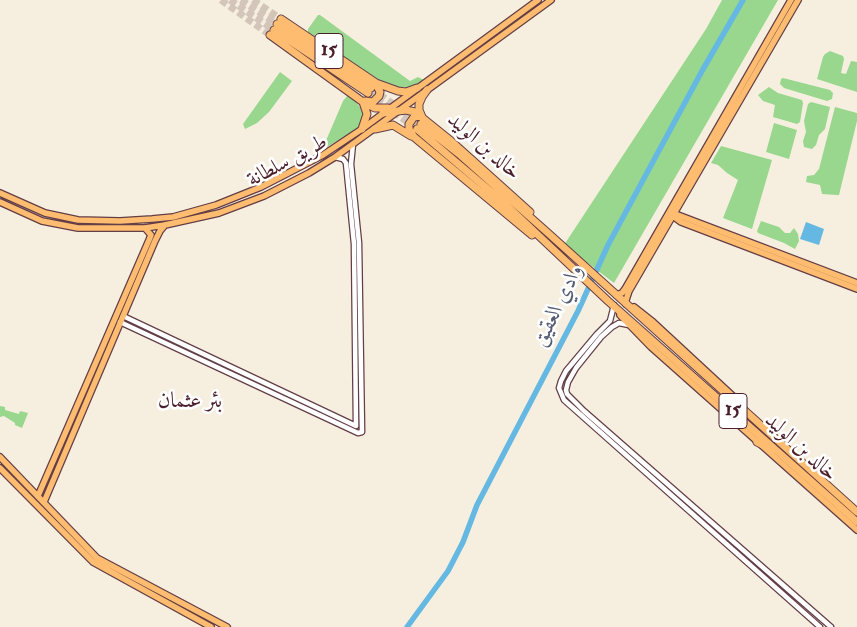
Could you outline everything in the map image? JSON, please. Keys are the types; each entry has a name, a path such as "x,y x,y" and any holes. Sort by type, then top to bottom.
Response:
{"highway":[{"path":"276,27 380,92 375,100 369,102 362,101 367,114 362,129"},
{"name":"15","path":"276,27 372,88"},
{"name":"خالد بن الوليد","path":"276,27 362,101 375,108 413,111 418,127 528,232 537,239 544,241 611,304 857,522"},
{"path":"372,88 406,92 417,88"},
{"path":"375,129 392,125 397,127 418,127 419,104 427,90"},
{"name":"خالد بن الوليد","path":"418,127 452,140 509,191 563,248 626,302 665,340 857,512"},
{"path":"660,329 665,340"},
{"path":"757,442 780,453"}],"main road":[{"name":"طريق سلطانة","path":"0,193 45,213 78,220 120,221 173,216 216,205 261,187 323,155 362,129 538,0"},
{"name":"طريق سلطانة","path":"0,202 42,221 78,228 145,228 219,213 264,196 309,173 375,129 552,0"},
{"path":"747,413 721,383 660,329 626,302 791,0"},
{"path":"615,294 622,293 625,289 681,203 798,0"},
{"path":"681,203 683,219"},
{"path":"672,216 675,220 683,219 857,289"},
{"path":"672,216 857,283"},
{"path":"38,496 64,445 122,319 155,240 165,225"},
{"path":"44,502 64,445 151,235 145,228"},
{"path":"611,304 629,325 857,530"},
{"path":"0,457 97,558 227,627"},
{"path":"0,468 93,562 211,627"}],"street":[{"path":"122,319 358,433 362,432 359,243 351,164 353,144"},
{"path":"334,157 343,159 346,163 353,237 356,425"},
{"path":"611,304 610,321 576,368 568,382 567,394 830,627"},
{"path":"122,319 362,428"},
{"path":"629,325 619,323 599,335 566,371 559,388 564,400 820,627"}],"green space":[{"path":"722,0 778,0 614,283 564,245 706,29"},
{"path":"318,15 410,81 418,77 424,80 406,87 396,87 380,83 308,32 308,29"},
{"path":"830,51 843,56 841,73 846,74 851,61 857,62 857,92 817,79 823,57"},
{"path":"280,72 292,81 269,112 257,123 245,129 243,124"},
{"path":"783,78 830,90 833,93 832,99 827,101 784,88 780,84"},
{"path":"769,87 778,93 802,100 800,122 797,124 773,117 775,105 763,101 758,95"},
{"path":"347,96 350,96 363,110 362,124 322,150 343,101"},
{"path":"811,102 830,107 825,129 819,135 816,145 812,149 804,147 803,141 806,132 804,121 808,104"},
{"path":"835,107 857,113 857,121 839,195 822,194 820,185 806,182 807,176 814,175 819,169"},
{"path":"774,123 797,130 789,159 766,152"},
{"path":"721,146 772,160 752,229 723,218 738,180 718,165 711,163"},
{"path":"761,221 779,227 785,233 790,233 794,228 798,234 799,241 795,249 758,233"},
{"path":"0,406 5,407 5,410 19,414 20,411 28,413 22,428 4,416 0,417"}],"water":[{"path":"806,222 824,229 819,245 800,239"}],"waterway":[{"name":"وادي العقيق","path":"407,627 448,571 463,542 477,505 578,311 608,245 702,71 743,0"}],"tunnel":[{"path":"221,0 270,35"},
{"path":"230,0 274,30"},
{"path":"241,0 277,24"},
{"path":"253,0 281,19"},
{"path":"371,88 421,124"},
{"path":"368,93 414,127"}],"district":[{"name":"بئر عثمان","path":"190,402"}]}
